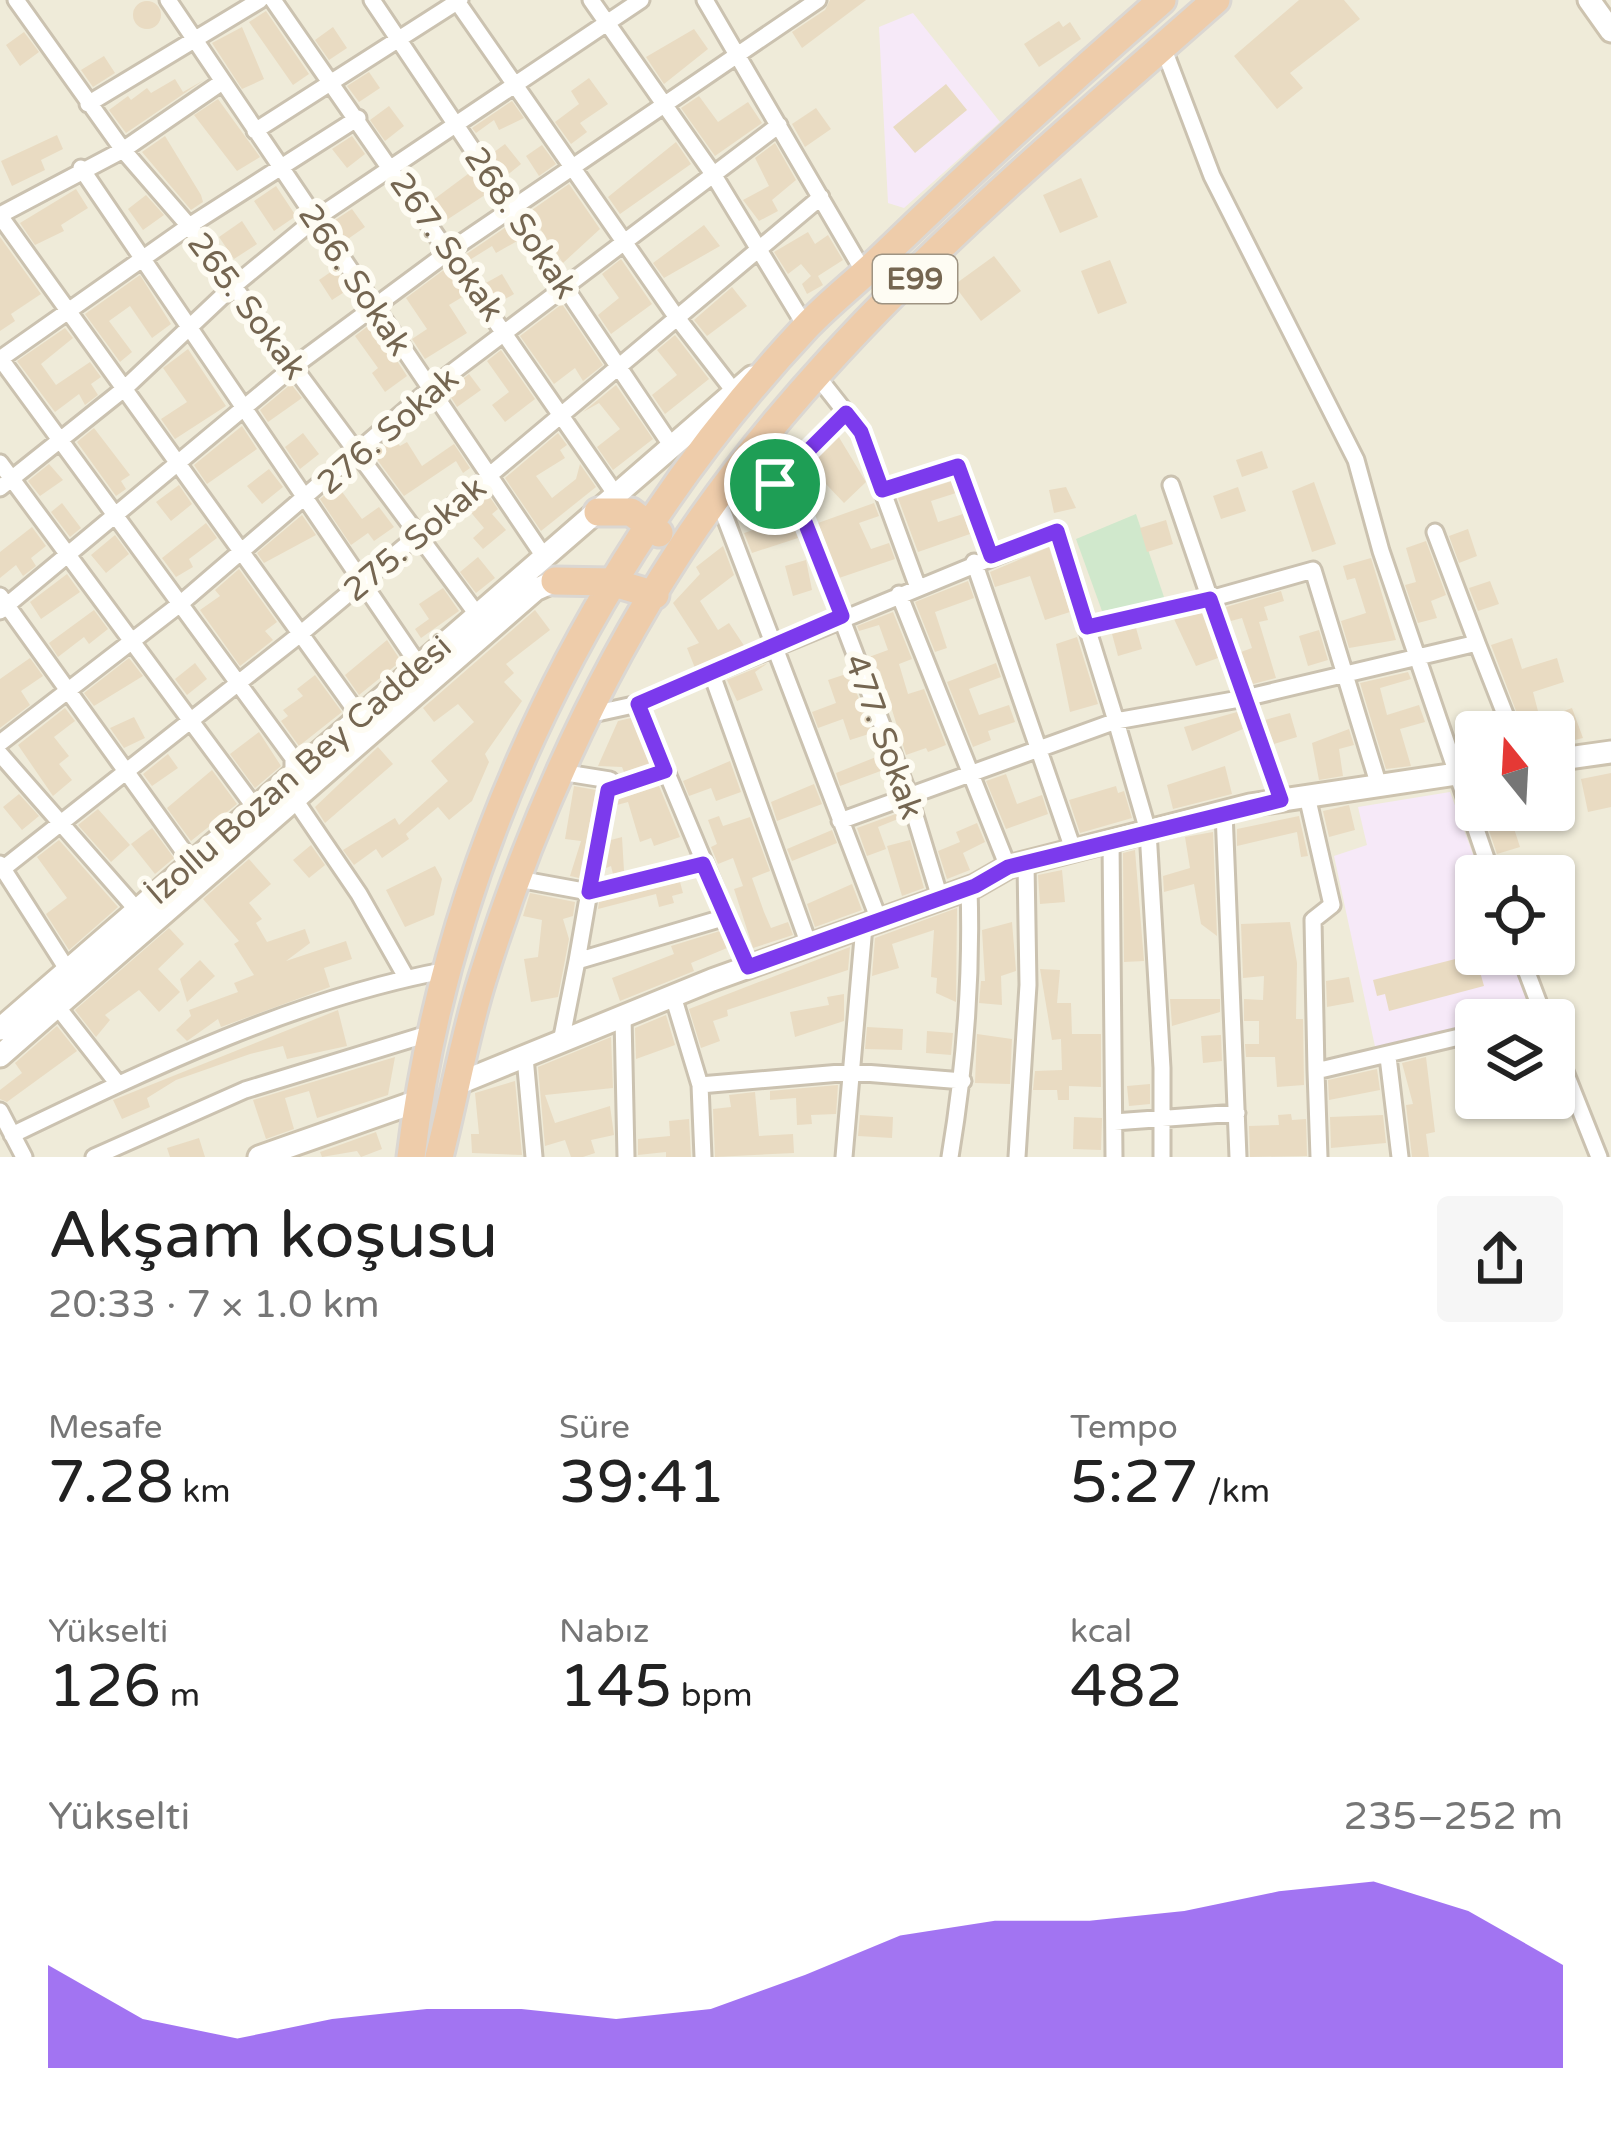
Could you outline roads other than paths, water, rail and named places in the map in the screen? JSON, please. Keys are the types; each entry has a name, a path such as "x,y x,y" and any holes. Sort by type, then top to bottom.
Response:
{"highway":[{"name":"E99","path":"411,1157 431,1033 497,822 550,698 648,523 712,436 800,336 1005,138 1162,0"},
{"name":"E99","path":"440,1157 481,982 560,772 679,553 817,376 1026,167 1216,0"},
{"path":"607,504 648,523 679,553"},
{"path":"550,570 655,595"}],"main road":[{"path":"1589,0 1611,31"},
{"name":"İzollu Bozan Bey Caddesi","path":"3,1020 256,809 292,788 536,590 607,504 800,336"},
{"name":"İzollu Bozan Bey Caddesi","path":"0,1056 476,613 550,570"},
{"path":"1575,757 1611,752"},
{"path":"457,1084 673,996 969,888 1017,866 1224,812 1455,774"},
{"path":"259,1157 418,1101"}],"street":[{"name":"265. Sokak","path":"16,0 88,104 189,226 230,289 361,454 476,613"},
{"name":"266. Sokak","path":"168,0 430,389 492,473 550,570"},
{"path":"88,104 260,0"},
{"name":"267. Sokak","path":"273,0 562,413 607,504"},
{"name":"268. Sokak","path":"372,0 671,445"},
{"path":"255,131 458,0 675,316 734,390"},
{"path":"591,0 713,174 800,336"},
{"path":"6,484 124,388 230,289 315,219 641,0"},
{"path":"705,0 865,274"},
{"path":"192,863 70,689 2,604 69,557 293,367 451,250 808,3"},
{"path":"1163,47 1212,176 1356,460 1416,657 1455,749"},
{"path":"222,82 123,150 81,168 0,216 238,554 361,718"},
{"path":"358,118 189,226 0,358 293,758 292,788 406,977"},
{"name":"276. Sokak","path":"0,743 180,604 361,454 430,389 779,125"},
{"path":"81,168 420,667"},
{"name":"275. Sokak","path":"1,868 299,635 821,197"},
{"path":"817,376 861,432 917,585"},
{"name":"477. Sokak","path":"750,457 801,512 909,796 940,898"},
{"path":"0,463 6,484 69,557 256,809"},
{"path":"882,490 958,466 991,556"},
{"path":"1171,485 1281,800"},
{"path":"718,499 776,644 872,923 844,1157"},
{"path":"588,715 638,704 1057,531 1148,831 1162,1068 1162,1157"},
{"path":"1435,532 1504,711"},
{"path":"974,562 1073,849"},
{"path":"1087,627 1312,570 1379,786"},
{"path":"899,594 969,774 1017,866 1028,985 1017,1157"},
{"path":"840,821 1116,721 1245,698 1477,643"},
{"path":"711,672 809,945"},
{"path":"638,704 748,967"},
{"path":"0,754 136,910"},
{"path":"608,790 665,771"},
{"path":"560,772 610,780 561,1042"},
{"path":"1307,796 1333,905 1313,920 1319,1157"},
{"path":"1224,812 1238,1157"},
{"path":"1112,841 1114,1157"},
{"path":"518,879 589,892 703,864"},
{"path":"1,868 68,969"},
{"path":"950,1157 963,1081 972,957 969,888"},
{"path":"577,961 726,917"},
{"path":"12,1135 244,1031 406,977 448,970"},
{"path":"673,996 700,1085 703,1157"},
{"path":"56,1005 118,1084"},
{"path":"623,1017 626,1157"},
{"path":"94,1157 245,1090 431,1033"},
{"path":"1316,1071 1455,1039"},
{"path":"524,1057 534,1157"},
{"path":"1388,1057 1400,1157"},
{"path":"700,1085 852,1072 963,1081"},
{"path":"1575,1098 1598,1157"},
{"path":"0,1111 24,1157"},
{"path":"1114,1122 1237,1113"}],"lane":[{"path":"775,484 846,413"}]}
